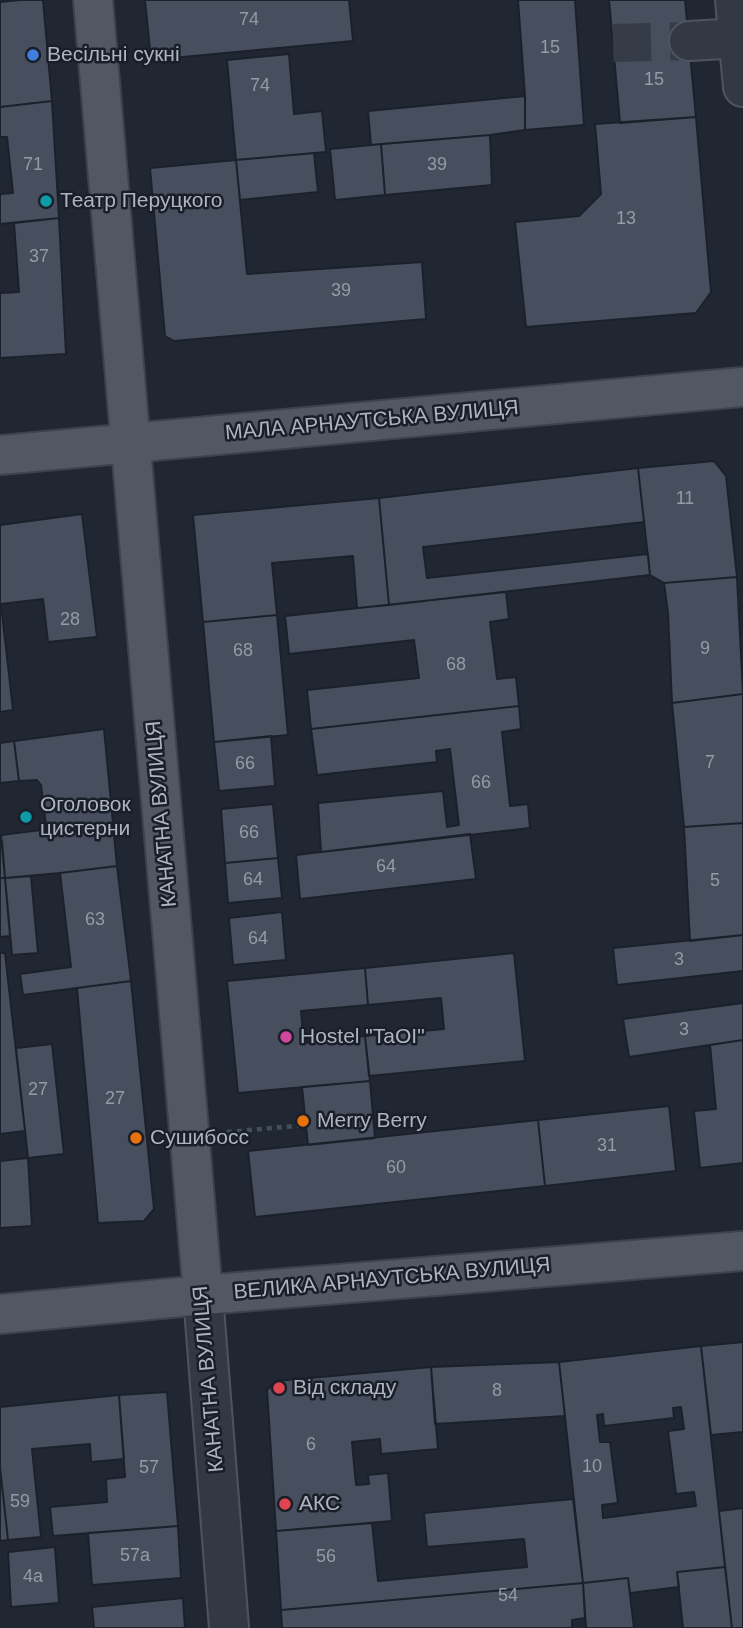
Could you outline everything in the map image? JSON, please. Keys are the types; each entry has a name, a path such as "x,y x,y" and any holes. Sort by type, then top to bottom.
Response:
{"main road":[{"name":"КАНАТНА ВУЛИЦЯ","path":"93,0 202,1295"},
{"name":"МАЛА АРНАУТСЬКА ВУЛИЦЯ","path":"0,455 743,387"},
{"name":"ВЕЛИКА АРНАУТСЬКА ВУЛИЦЯ","path":"0,1314 743,1251"}],"street":[{"path":"689,41 740,42"},
{"name":"КАНАТНА ВУЛИЦЯ","path":"202,1295 229,1628"}],"path":[{"path":"189,1135 306,1125"}],"building":[{"path":"43,0 52,101 0,107 0,2"},
{"path":"145,0 349,0 353,41 151,60"},
{"path":"518,0 575,0 584,125 525,130"},
{"path":"609,0 685,0 696,117 620,123"},
{"path":"289,54 294,114 322,111 326,152 236,160 227,60"},
{"path":"525,96 525,130 371,145 368,111"},
{"path":"52,101 59,218 0,224 0,194 13,193 7,137 0,137 0,107"},
{"path":"696,117 711,292 696,313 526,327 515,222 579,216 601,194 595,124"},
{"path":"490,135 492,185 385,195 381,144"},
{"path":"381,144 385,195 335,200 330,149"},
{"path":"314,153 318,192 240,200 236,160"},
{"path":"236,160 247,274 422,262 426,319 174,341 165,336 150,168"},
{"path":"59,218 66,354 0,358 0,293 19,292 14,223"},
{"path":"714,461 726,476 737,577 664,583 650,575 638,468"},
{"path":"638,468 644,522 423,547 427,578 648,554 650,575 389,605 379,498"},
{"path":"379,498 389,605 357,608 353,556 272,563 277,615 203,622 193,515"},
{"path":"82,514 97,637 48,642 43,599 1,604 13,710 0,712 0,525"},
{"path":"737,577 743,694 672,703 664,583"},
{"path":"506,592 509,619 490,622 497,679 516,677 519,706 311,729 307,690 419,678 414,640 289,654 285,616"},
{"path":"277,615 288,735 214,742 203,622"},
{"path":"743,694 743,823 684,827 672,703"},
{"path":"519,706 521,729 502,732 510,806 528,804 530,828 321,852 318,803 443,791 447,827 459,825 450,749 436,751 437,762 317,775 311,729"},
{"path":"104,729 117,866 5,878 1,835 41,830 46,825 41,785 37,780 19,781 14,741"},
{"path":"271,736 275,786 219,791 214,742"},
{"path":"14,741 19,781 0,783 0,743"},
{"path":"273,804 278,858 225,863 221,809"},
{"path":"743,823 743,935 690,941 684,827"},
{"path":"470,834 476,879 300,899 296,855"},
{"path":"2,841 5,878 0,878"},
{"path":"278,858 282,898 228,903 225,863"},
{"path":"117,866 131,981 23,995 20,974 71,967 60,873"},
{"path":"31,876 38,953 12,955 5,878"},
{"path":"0,878 5,878 10,936 0,937"},
{"path":"282,912 286,960 233,965 229,918"},
{"path":"743,935 743,971 617,985 613,948"},
{"path":"0,953 5,953 25,1131 0,1134"},
{"path":"514,953 525,1061 369,1076 365,1036 444,1029 441,998 368,1005 365,968"},
{"path":"365,968 368,1005 301,1011 304,1043 365,1036 370,1081 238,1093 227,981"},
{"path":"131,981 154,1209 144,1221 98,1223 77,988"},
{"path":"743,1003 743,1040 629,1057 623,1019"},
{"path":"743,1040 743,1163 700,1168 694,1111 716,1109 710,1045"},
{"path":"52,1044 64,1154 28,1158 16,1048"},
{"path":"370,1081 375,1138 308,1145 302,1087"},
{"path":"669,1106 676,1171 545,1186 538,1120"},
{"path":"538,1120 545,1186 255,1217 248,1151"},
{"path":"28,1158 32,1226 0,1228 0,1161"},
{"path":"743,1342 743,1432 711,1435 701,1346"},
{"path":"701,1346 725,1567 677,1572 679,1587 630,1593 628,1578 583,1583 559,1362","holes":["681,1407 684,1429 668,1431 676,1494 694,1492 696,1506 603,1518 602,1505 618,1503 610,1442 600,1442 597,1415 603,1414 604,1426 674,1418 673,1408"]},
{"path":"559,1362 565,1416 435,1424 431,1367"},
{"path":"431,1367 438,1449 381,1454 380,1439 352,1442 356,1485 369,1484 368,1475 388,1473 392,1521 276,1531 267,1390 276,1381"},
{"path":"167,1392 178,1526 53,1536 50,1507 107,1502 106,1479 125,1477 119,1395"},
{"path":"119,1395 124,1459 91,1462 90,1444 32,1449 41,1537 8,1540 0,1467 0,1407"},
{"path":"0,1467 8,1540 0,1541"},
{"path":"573,1499 583,1583 281,1610 276,1531 372,1523 378,1581 527,1567 524,1539 427,1547 424,1513"},
{"path":"743,1508 743,1628 732,1628 719,1511"},
{"path":"178,1526 181,1578 92,1585 88,1533"},
{"path":"55,1547 59,1603 11,1607 8,1552"},
{"path":"725,1567 732,1628 683,1628 677,1572"},
{"path":"628,1578 634,1628 586,1628 583,1583"},
{"path":"583,1583 585,1618 572,1620 572,1628 282,1628 281,1610"},
{"path":"183,1598 185,1628 94,1628 92,1607"}],"tunnel":[{"path":"613,43 689,41"}],"place":[{"name":"Весільні сукні","path":"33,55"},
{"name":"Театр Перуцкого","path":"46,201"},
{"name":"Оголовок цистерни","path":"26,817"},
{"name":"Hostel \"TaOI\"","path":"286,1037"},
{"name":"Merry Berry","path":"303,1121"},
{"name":"Сушибосс","path":"136,1138"},
{"name":"Від складу","path":"279,1388"},
{"name":"АКС","path":"285,1504"}]}
